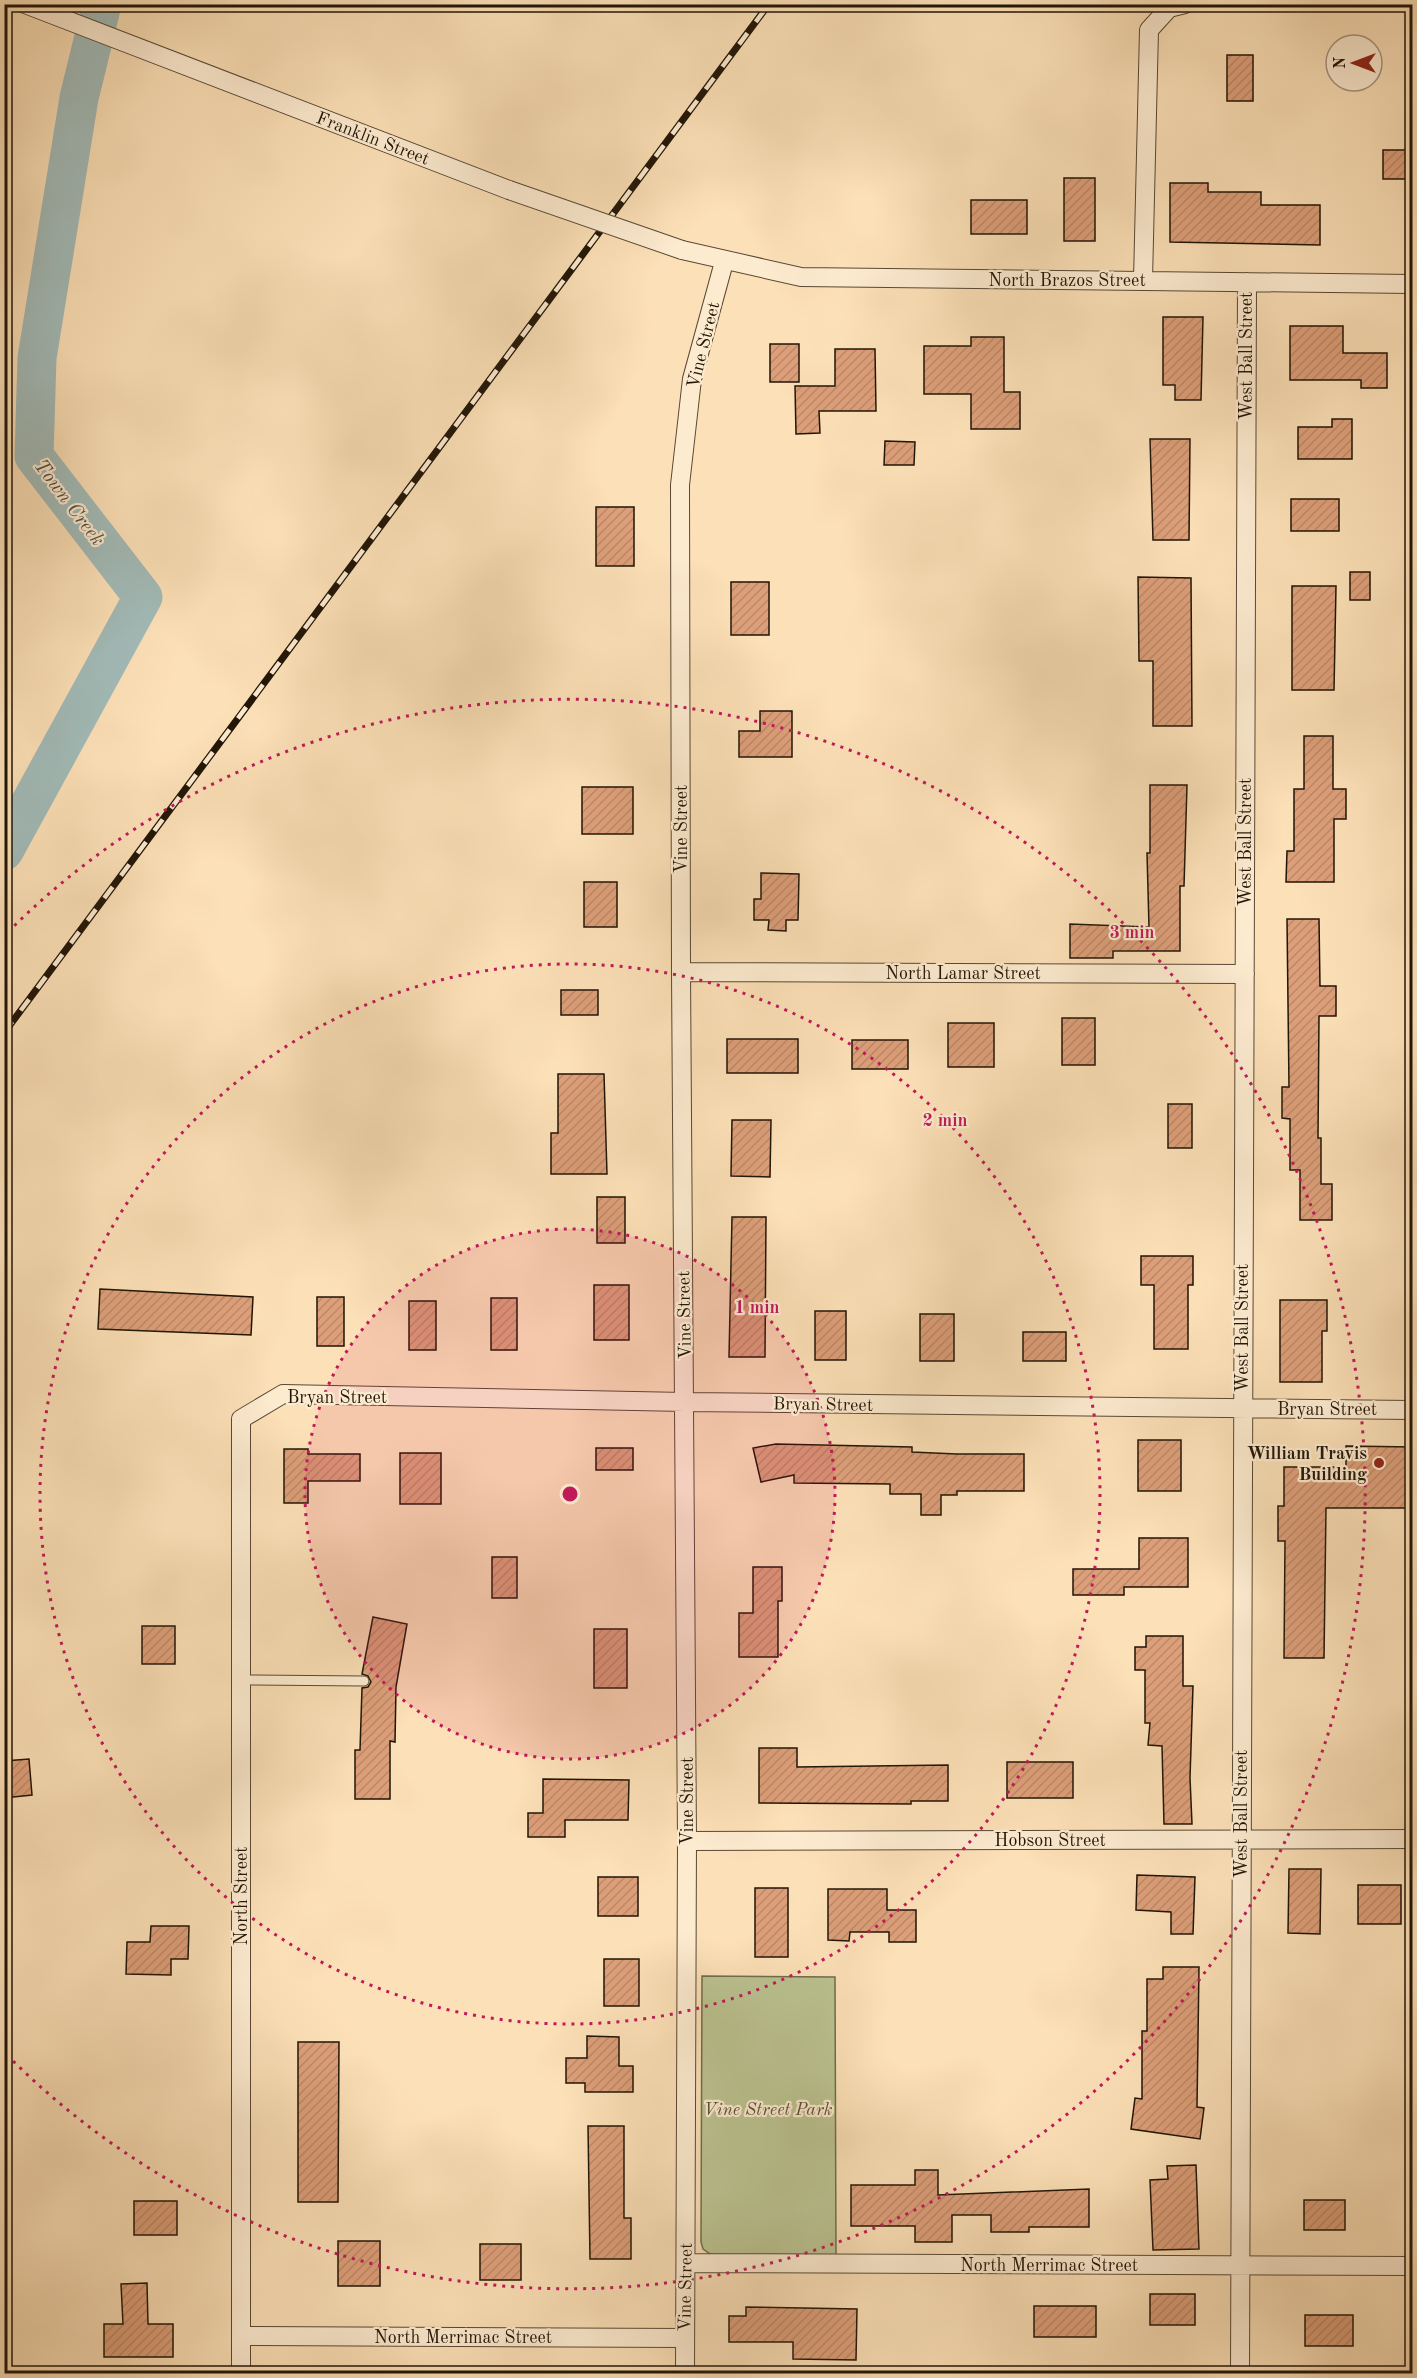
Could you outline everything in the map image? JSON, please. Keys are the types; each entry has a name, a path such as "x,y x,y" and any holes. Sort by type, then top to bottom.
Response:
{"street":[{"name":"Franklin Street","path":"25,4 509,190 682,250 724,262"},
{"path":"1143,280 1149,30 1177,6"},
{"name":"North Brazos Street","path":"724,262 801,278 1413,284"},
{"name":"Vine Street","path":"685,2373 687,1841 680,485 692,379 724,262"},
{"name":"West Ball Street","path":"1240,2373 1247,282"},
{"name":"North Lamar Street","path":"681,972 1245,974"},
{"name":"Bryan Street","path":"241,1419 283,1394 685,1402 1413,1410"},
{"name":"North Street","path":"241,1419 241,2373"},
{"name":"Hobson Street","path":"687,1841 1413,1839"},
{"name":"North Merrimac Street","path":"686,2264 1413,2266"},
{"name":"North Merrimac Street","path":"242,2336 685,2338"}],"lane":[{"path":"241,1680 364,1681"}],"green space":[{"name":"Vine Street Park","path":"702,1976 835,1977 836,2256 713,2256 703,2249 701,2242"}],"building":[{"path":"1227,55 1253,55 1253,101 1227,101"},
{"path":"1383,150 1407,150 1407,179 1383,179"},
{"path":"1064,178 1095,178 1095,241 1064,241"},
{"path":"1170,183 1208,183 1208,192 1261,192 1261,205 1320,205 1320,245 1170,242"},
{"path":"971,200 1027,200 1027,234 971,234"},
{"path":"1163,317 1203,317 1201,400 1175,400 1175,385 1163,385"},
{"path":"1290,326 1343,326 1343,353 1387,353 1387,388 1361,388 1361,380 1290,380"},
{"path":"971,337 1004,337 1004,392 1020,392 1020,429 971,429 971,394 924,394 924,346 971,346"},
{"path":"770,344 799,344 799,382 770,382"},
{"path":"835,349 875,349 876,411 819,411 820,433 796,434 795,386 835,386"},
{"path":"1332,419 1352,419 1352,459 1298,459 1298,427 1332,427"},
{"path":"1150,439 1190,439 1189,540 1153,540"},
{"path":"885,441 915,442 914,465 884,465"},
{"path":"1291,499 1339,499 1339,531 1291,531"},
{"path":"596,507 634,507 634,566 596,566"},
{"path":"1350,572 1370,572 1370,600 1350,600"},
{"path":"1138,577 1191,578 1192,726 1153,726 1153,661 1139,661"},
{"path":"731,582 769,582 769,635 731,635"},
{"path":"1292,586 1336,586 1334,690 1292,690"},
{"path":"760,711 792,711 792,757 739,757 739,731 760,731"},
{"path":"1304,736 1333,736 1333,789 1346,789 1346,819 1334,819 1334,882 1286,882 1287,851 1294,851 1294,789 1304,789"},
{"path":"1150,785 1187,785 1184,886 1180,886 1180,951 1113,951 1113,958 1070,958 1070,924 1149,927 1147,853 1150,853"},
{"path":"582,787 633,787 633,834 582,834"},
{"path":"761,873 799,874 798,920 786,920 786,931 768,930 769,920 754,920 754,899 761,899"},
{"path":"584,882 617,882 617,927 584,927"},
{"path":"1287,919 1319,919 1320,986 1336,986 1336,1016 1319,1016 1318,1138 1321,1138 1321,1184 1332,1184 1332,1220 1300,1220 1300,1170 1290,1170 1290,1119 1282,1118 1282,1087 1289,1087"},
{"path":"561,990 598,990 598,1015 561,1015"},
{"path":"1062,1018 1095,1018 1095,1065 1062,1065"},
{"path":"948,1023 994,1023 994,1067 948,1067"},
{"path":"727,1039 798,1039 798,1073 727,1073"},
{"path":"852,1040 908,1040 908,1069 852,1069"},
{"path":"558,1074 604,1074 607,1174 551,1174 551,1133 558,1133"},
{"path":"1168,1104 1192,1104 1192,1148 1168,1148"},
{"path":"732,1120 771,1120 770,1177 731,1176"},
{"path":"597,1197 625,1197 625,1243 597,1243"},
{"path":"732,1217 766,1217 765,1357 729,1357"},
{"path":"1141,1256 1193,1256 1193,1285 1188,1285 1188,1349 1154,1349 1154,1285 1141,1285"},
{"path":"594,1285 629,1285 629,1340 594,1340"},
{"path":"100,1289 253,1297 251,1335 98,1329"},
{"path":"317,1297 344,1297 344,1346 317,1346"},
{"path":"491,1298 517,1298 517,1350 491,1350"},
{"path":"1280,1300 1327,1300 1327,1331 1322,1331 1322,1382 1280,1382"},
{"path":"409,1301 436,1301 436,1350 409,1350"},
{"path":"815,1311 846,1311 846,1360 815,1360"},
{"path":"920,1314 954,1314 954,1361 920,1361"},
{"path":"1023,1332 1066,1332 1066,1361 1023,1361"},
{"path":"1138,1440 1181,1440 1181,1491 1138,1491"},
{"path":"776,1444 912,1447 912,1452 957,1454 1024,1454 1024,1491 957,1491 957,1495 941,1495 941,1515 921,1515 921,1494 890,1494 890,1484 794,1483 794,1475 761,1482 753,1448"},
{"path":"1346,1446 1413,1447 1413,1508 1326,1508 1324,1658 1284,1658 1285,1541 1278,1541 1278,1506 1284,1506 1284,1467 1346,1467"},
{"path":"596,1448 633,1448 633,1470 596,1470"},
{"path":"284,1449 308,1449 308,1454 360,1454 360,1481 308,1481 308,1503 284,1503"},
{"path":"400,1453 441,1453 441,1504 400,1504"},
{"path":"1139,1538 1188,1538 1188,1587 1124,1587 1124,1595 1073,1595 1073,1569 1139,1569"},
{"path":"492,1557 517,1557 517,1598 492,1598"},
{"path":"753,1567 782,1567 782,1601 778,1601 778,1657 739,1657 739,1613 753,1613"},
{"path":"373,1617 407,1624 396,1687 395,1742 390,1741 390,1799 355,1799 355,1750 360,1750 362,1688 368,1687 371,1682 368,1676 362,1674"},
{"path":"142,1626 175,1626 175,1664 142,1664"},
{"path":"594,1629 627,1629 627,1688 594,1688"},
{"path":"1146,1636 1183,1636 1183,1686 1193,1686 1190,1778 1192,1824 1164,1824 1162,1746 1148,1745 1150,1723 1145,1723 1145,1670 1135,1670 1135,1647 1146,1647"},
{"path":"759,1748 797,1748 797,1767 948,1765 948,1801 911,1801 911,1804 759,1803"},
{"path":"29,1759 32,1795 4,1798 4,1761"},
{"path":"1007,1762 1073,1762 1073,1798 1007,1798"},
{"path":"543,1779 629,1780 628,1820 565,1820 565,1837 528,1837 528,1813 543,1813"},
{"path":"1289,1869 1321,1869 1320,1934 1288,1933"},
{"path":"1137,1875 1195,1877 1193,1934 1171,1934 1171,1912 1136,1910"},
{"path":"598,1877 638,1877 638,1916 598,1916"},
{"path":"1358,1885 1401,1885 1401,1924 1358,1924"},
{"path":"755,1888 788,1888 788,1957 755,1957"},
{"path":"828,1889 887,1889 887,1910 916,1910 916,1942 889,1942 889,1932 850,1932 849,1941 828,1940"},
{"path":"151,1926 189,1926 188,1959 171,1959 171,1975 126,1974 127,1942 150,1942"},
{"path":"604,1959 639,1959 639,2006 604,2006"},
{"path":"1163,1967 1199,1967 1197,2107 1204,2108 1200,2139 1131,2129 1135,2098 1142,2099 1142,2031 1147,2031 1147,1979 1163,1979"},
{"path":"587,2036 619,2037 619,2066 633,2066 633,2092 585,2092 585,2083 566,2083 566,2058 587,2058"},
{"path":"298,2042 339,2042 338,2202 298,2202"},
{"path":"588,2126 624,2126 624,2218 631,2218 631,2259 590,2259"},
{"path":"1196,2165 1199,2249 1153,2250 1150,2180 1168,2179 1167,2166"},
{"path":"915,2170 938,2170 938,2195 1089,2189 1089,2227 1029,2227 1029,2232 991,2232 991,2215 952,2215 952,2242 915,2242 915,2226 851,2226 851,2185 915,2185"},
{"path":"1304,2200 1345,2200 1345,2230 1304,2230"},
{"path":"134,2201 177,2201 177,2235 134,2235"},
{"path":"338,2241 380,2241 380,2286 338,2286"},
{"path":"480,2244 521,2244 521,2280 480,2280"},
{"path":"147,2283 148,2324 173,2324 173,2357 104,2357 104,2324 123,2324 121,2284"},
{"path":"1150,2294 1195,2294 1195,2325 1150,2325"},
{"path":"1034,2306 1096,2306 1096,2337 1034,2337"},
{"path":"746,2307 857,2309 856,2360 793,2359 793,2342 729,2342 729,2316 746,2316"},
{"path":"1305,2315 1353,2315 1353,2346 1305,2346"}],"waterway":[{"name":"Town Creek","path":"4,851 143,597 34,456 37,358 79,98 102,4"}],"railway":[{"path":"4,1033 769,4"}],"place":[{"name":"William Travis Building","path":"1379,1463"}]}
